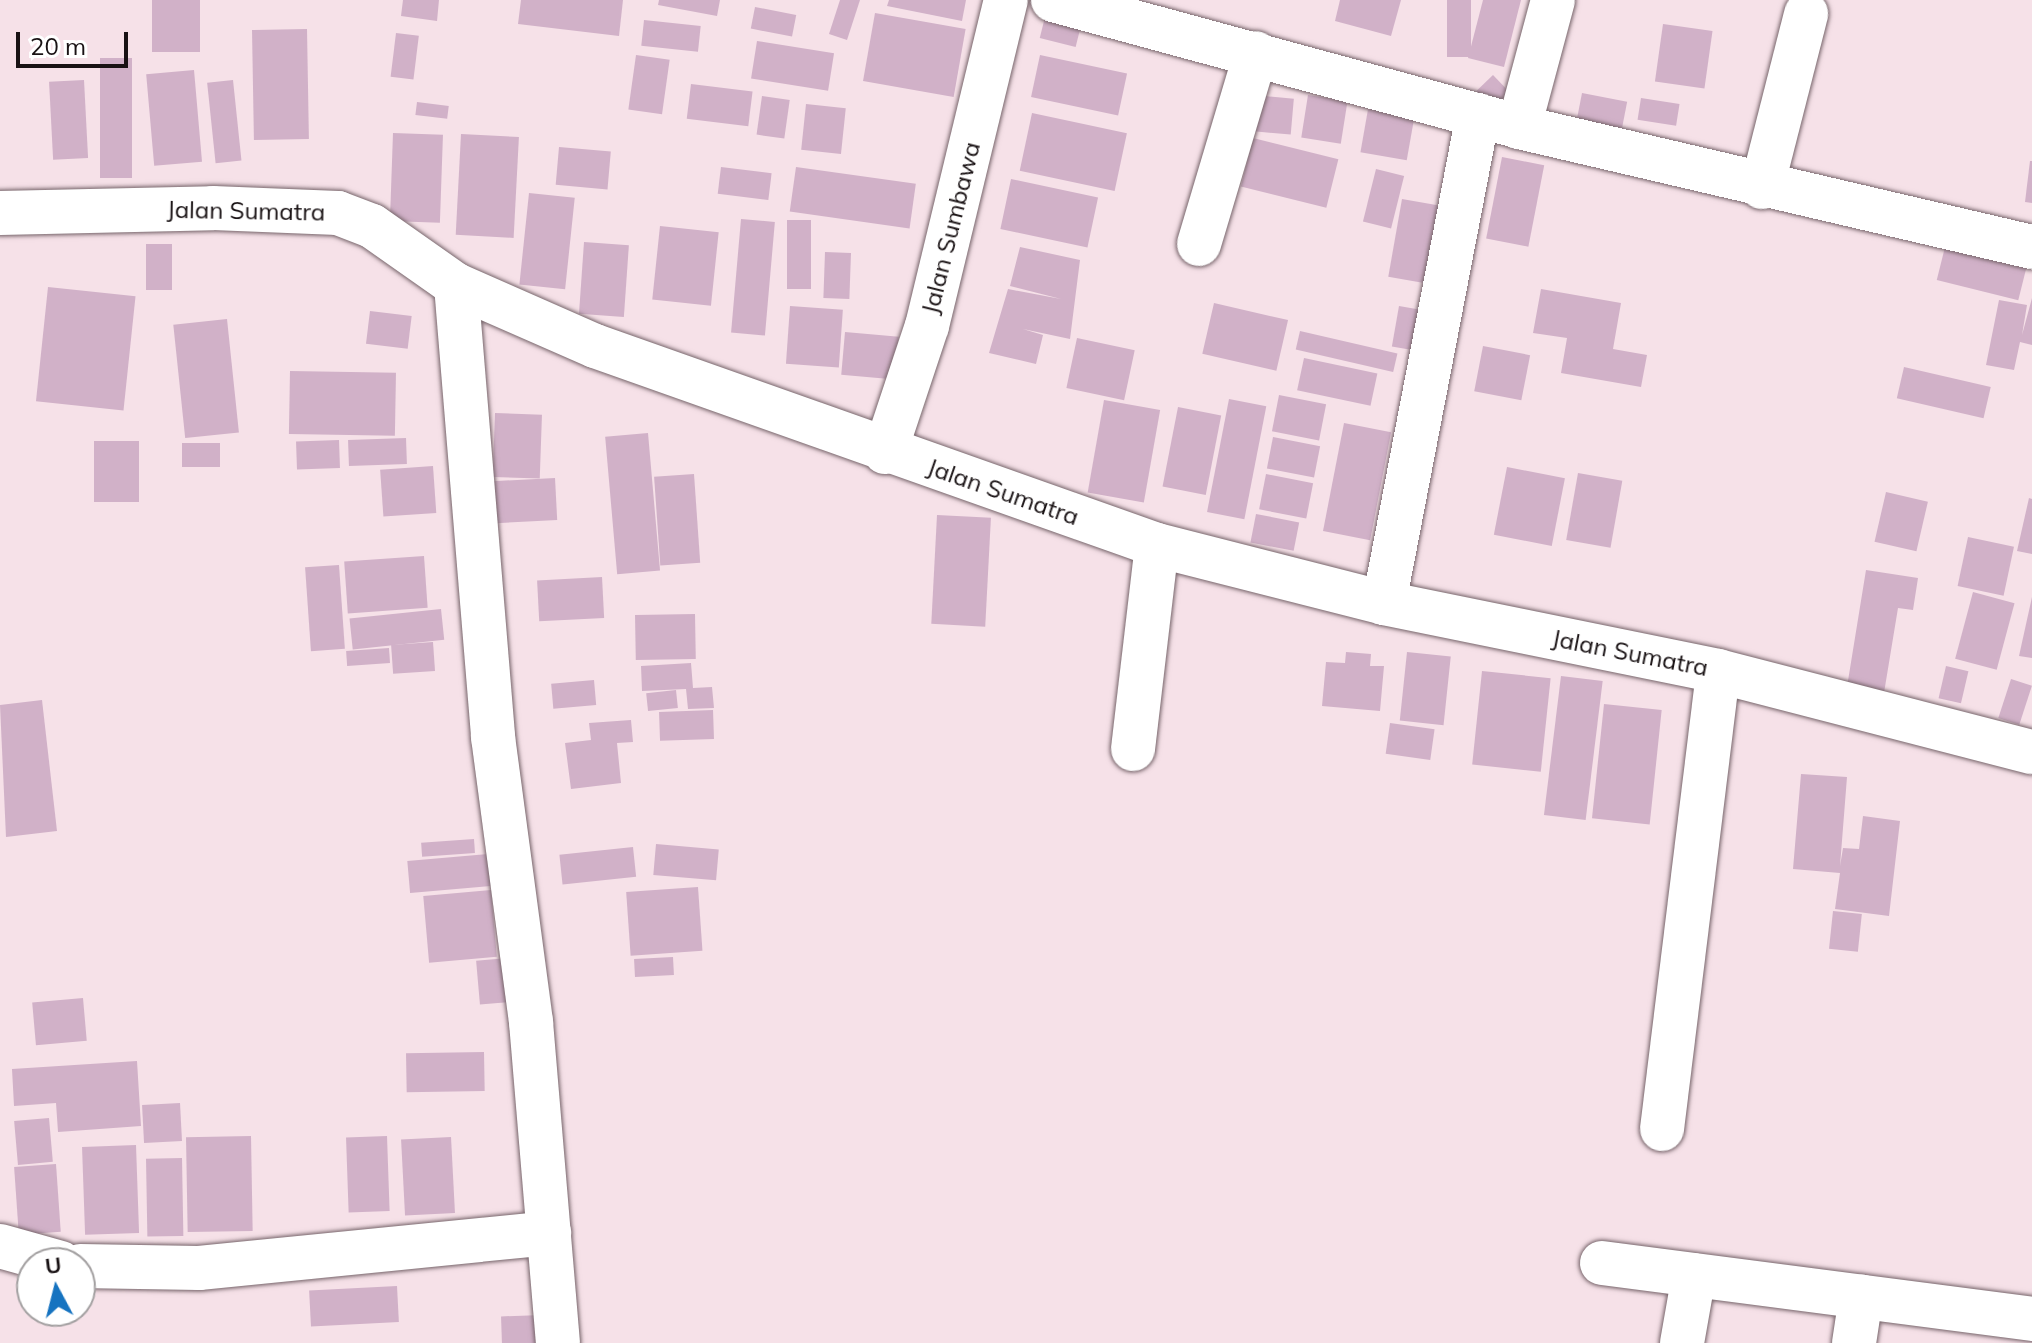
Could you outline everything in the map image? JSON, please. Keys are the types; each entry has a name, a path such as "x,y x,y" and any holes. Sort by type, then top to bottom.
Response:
{"street":[{"name":"Jalan Sumbawa","path":"885,452 927,326 1006,0"},
{"path":"1053,0 1519,127 1762,187 2032,247"},
{"path":"1519,127 1553,0"},
{"path":"1762,187 1806,14"},
{"path":"1199,244 1256,53"},
{"path":"1384,603 1478,115"},
{"name":"Jalan Sumatra","path":"0,213 213,208 338,213 372,226 456,285 595,346 885,452 1157,545 1384,603 1718,671 2032,752"},
{"path":"456,285 493,737 531,1022 558,1343"},
{"path":"1133,749 1157,545"},
{"path":"1662,1129 1718,671"},
{"path":"96,1266 199,1268 549,1233"},
{"path":"1602,1263 1861,1297 2026,1327"},
{"path":"1682,1343 1694,1275"},
{"path":"1854,1343 1861,1297"}],"building":[{"path":"152,0 200,0 200,52 152,52"},
{"path":"403,0 439,0 437,21 401,16"},
{"path":"521,0 623,0 619,36 518,24"},
{"path":"659,0 720,0 717,16 658,5"},
{"path":"840,0 860,0 847,40 829,34"},
{"path":"889,0 966,0 962,21 887,6"},
{"path":"1340,0 1401,0 1391,36 1335,21"},
{"path":"1447,0 1471,0 1471,57 1447,57"},
{"path":"1483,0 1521,0 1504,67 1468,58"},
{"path":"755,7 796,15 792,37 751,29"},
{"path":"1047,9 1083,18 1076,47 1040,38"},
{"path":"875,13 966,29 954,97 863,81"},
{"path":"644,20 701,26 698,52 641,46"},
{"path":"1663,24 1713,31 1704,88 1655,81"},
{"path":"307,29 309,139 254,140 252,30"},
{"path":"396,33 419,36 413,79 391,77"},
{"path":"757,41 834,53 828,91 751,79"},
{"path":"636,55 670,60 662,114 628,109"},
{"path":"1040,55 1127,74 1118,116 1031,97"},
{"path":"100,58 132,58 132,178 100,178"},
{"path":"194,70 202,162 154,166 146,74"},
{"path":"1493,75 1512,95 1493,114 1474,94"},
{"path":"84,80 88,158 53,160 49,82"},
{"path":"233,80 241,161 216,163 207,83"},
{"path":"691,84 753,92 748,126 687,119"},
{"path":"1582,93 1627,102 1620,137 1575,128"},
{"path":"1252,95 1294,99 1291,135 1249,131"},
{"path":"1308,95 1348,101 1341,144 1301,137"},
{"path":"762,96 790,100 784,139 757,135"},
{"path":"1370,98 1416,106 1407,160 1360,152"},
{"path":"1641,98 1680,104 1676,126 1638,120"},
{"path":"417,102 449,106 447,119 415,115"},
{"path":"806,104 846,108 841,154 801,150"},
{"path":"1032,113 1127,133 1115,191 1020,171"},
{"path":"393,133 443,135 440,223 390,221"},
{"path":"461,134 519,137 514,238 456,235"},
{"path":"1253,138 1338,159 1326,208 1241,187"},
{"path":"559,147 611,152 607,189 556,185"},
{"path":"1502,157 1544,165 1528,247 1486,238"},
{"path":"2032,161 2032,203 2025,202"},
{"path":"721,167 772,173 768,200 718,194"},
{"path":"796,167 916,184 910,228 790,212"},
{"path":"1376,169 1404,176 1391,228 1363,221"},
{"path":"1011,179 1098,198 1087,247 1000,229"},
{"path":"529,193 575,198 565,289 519,284"},
{"path":"1402,199 1443,206 1430,284 1388,277"},
{"path":"741,219 775,222 765,336 731,333"},
{"path":"787,220 811,220 811,289 787,289"},
{"path":"660,226 719,232 711,306 652,300"},
{"path":"584,242 629,245 624,317 579,314"},
{"path":"146,244 172,244 172,290 146,290"},
{"path":"1020,247 1080,260 1070,339 1023,329 1043,335 1036,364 989,353 1008,289 1061,299 1010,286"},
{"path":"1945,247 2027,267 2018,300 1937,280"},
{"path":"825,252 851,253 849,299 823,298"},
{"path":"48,287 136,296 123,411 36,401"},
{"path":"1541,289 1621,303 1613,349 1647,355 1641,387 1561,373 1567,338 1533,333"},
{"path":"2032,298 2032,345 2020,342 2014,370 1986,365 1999,300 2027,305 2022,335"},
{"path":"1214,303 1288,320 1276,371 1202,354"},
{"path":"790,306 843,310 839,368 786,364"},
{"path":"1399,306 1433,312 1426,352 1392,346"},
{"path":"370,311 412,316 408,349 366,344"},
{"path":"227,319 239,432 185,438 173,325"},
{"path":"1300,331 1397,353 1393,372 1296,350"},
{"path":"845,332 899,337 895,380 841,375"},
{"path":"1077,338 1135,350 1124,400 1066,388"},
{"path":"1483,346 1530,355 1521,400 1474,391"},
{"path":"1304,358 1377,374 1370,406 1297,390"},
{"path":"1904,367 1991,387 1984,418 1897,398"},
{"path":"290,371 396,373 395,436 289,434"},
{"path":"1279,395 1326,404 1319,440 1272,431"},
{"path":"1229,399 1266,406 1244,519 1207,512"},
{"path":"1104,400 1160,410 1144,502 1088,493"},
{"path":"1178,407 1221,415 1206,495 1163,487"},
{"path":"495,413 542,415 540,479 493,477"},
{"path":"1344,423 1391,432 1370,540 1323,531"},
{"path":"648,433 660,570 617,574 605,437"},
{"path":"1273,437 1320,446 1314,478 1267,468"},
{"path":"406,438 407,464 349,466 348,440"},
{"path":"339,440 340,468 297,469 296,442"},
{"path":"94,441 139,441 139,502 94,502"},
{"path":"182,443 220,443 220,467 182,467"},
{"path":"433,466 436,513 383,517 380,470"},
{"path":"1507,467 1565,478 1552,546 1494,535"},
{"path":"1578,473 1622,481 1611,548 1566,540"},
{"path":"694,474 700,563 660,566 654,477"},
{"path":"1266,474 1313,483 1306,518 1259,509"},
{"path":"555,478 557,520 490,523 488,482"},
{"path":"1886,492 1928,502 1916,551 1875,542"},
{"path":"2029,498 2032,499 2032,554 2017,551"},
{"path":"1256,514 1299,522 1294,551 1250,542"},
{"path":"937,515 991,518 985,627 931,624"},
{"path":"1968,537 2014,547 2004,596 1958,586"},
{"path":"424,556 428,608 348,613 344,562"},
{"path":"339,565 345,649 311,651 305,567"},
{"path":"1866,570 1918,578 1913,610 1898,608 1883,699 1846,693"},
{"path":"602,577 604,618 539,621 537,580"},
{"path":"1973,592 2015,603 1997,670 1955,659"},
{"path":"2032,597 2032,658 2019,656"},
{"path":"441,609 444,640 353,649 350,619"},
{"path":"695,614 696,659 636,660 635,615"},
{"path":"433,642 435,671 393,674 391,645"},
{"path":"389,648 390,663 347,666 346,651"},
{"path":"1346,652 1371,654 1370,666 1384,666 1380,711 1322,706 1326,662 1345,663"},
{"path":"1407,652 1451,657 1444,725 1400,721"},
{"path":"691,663 693,688 712,687 714,708 688,709 686,689 642,691 641,666"},
{"path":"1946,666 1968,671 1961,703 1939,698"},
{"path":"1482,671 1551,678 1541,772 1472,764"},
{"path":"1561,676 1603,681 1586,820 1544,815"},
{"path":"2011,679 2032,686 2019,725 1998,718"},
{"path":"594,680 596,705 553,709 551,684"},
{"path":"676,690 678,708 648,711 646,693"},
{"path":"42,700 57,831 6,837 0,705"},
{"path":"1604,704 1662,710 1650,824 1592,818"},
{"path":"713,710 714,739 660,741 659,712"},
{"path":"631,720 633,742 617,743 621,783 571,789 565,743 591,740 589,723"},
{"path":"1390,723 1435,729 1430,760 1386,754"},
{"path":"1801,774 1847,777 1840,866 1843,848 1859,849 1863,816 1900,821 1889,916 1835,909 1840,873 1793,869"},
{"path":"474,839 475,853 422,857 421,843"},
{"path":"656,844 719,849 716,880 653,875"},
{"path":"633,847 636,877 563,885 559,855"},
{"path":"488,854 491,886 410,893 407,861"},
{"path":"698,887 702,951 631,956 626,892"},
{"path":"491,890 497,957 429,963 423,896"},
{"path":"1833,911 1862,914 1858,952 1829,949"},
{"path":"673,957 674,975 635,977 634,959"},
{"path":"508,958 512,1002 480,1005 476,961"},
{"path":"83,998 87,1041 36,1045 32,1002"},
{"path":"484,1052 485,1091 407,1092 406,1053"},
{"path":"137,1061 141,1126 58,1132 56,1103 14,1106 12,1069"},
{"path":"180,1103 182,1141 144,1143 142,1105"},
{"path":"49,1118 53,1162 18,1165 14,1121"},
{"path":"251,1136 253,1231 188,1232 186,1137"},
{"path":"387,1136 390,1211 349,1212 346,1137"},
{"path":"451,1137 455,1213 405,1216 401,1140"},
{"path":"136,1145 139,1233 85,1235 82,1147"},
{"path":"182,1158 183,1236 147,1237 146,1159"},
{"path":"56,1164 61,1232 19,1235 14,1167"},
{"path":"397,1286 399,1322 311,1327 309,1291"},
{"path":"542,1315 543,1343 502,1343 501,1316"}]}
